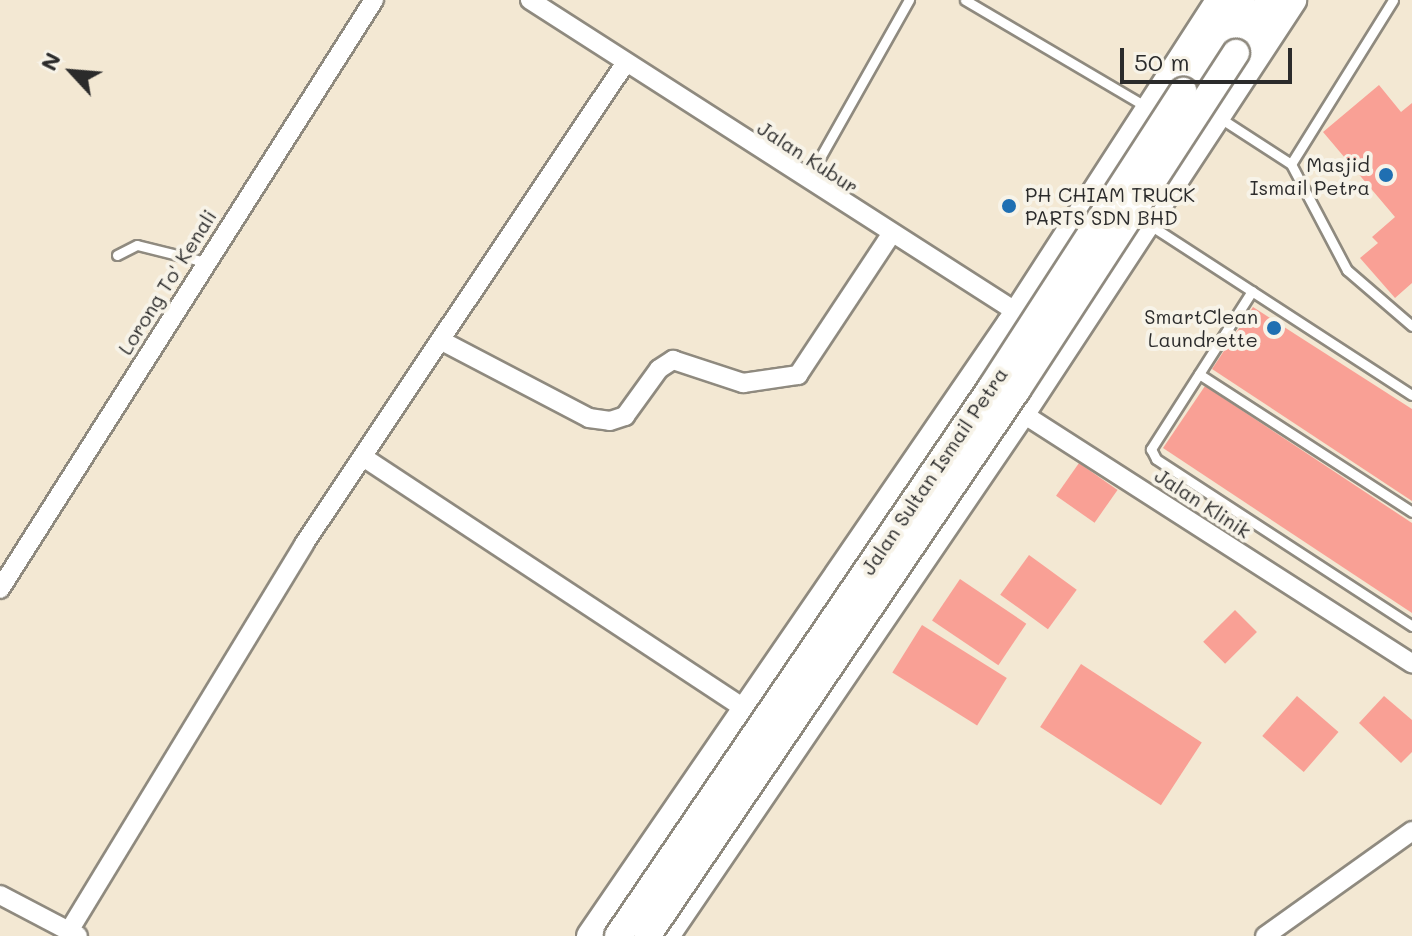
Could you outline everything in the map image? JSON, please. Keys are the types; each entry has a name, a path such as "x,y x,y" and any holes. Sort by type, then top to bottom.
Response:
{"street":[{"name":"Lorong To' Kenali","path":"0,589 374,0"},
{"name":"Jalan Kubur","path":"530,0 624,65 890,236 1067,344"},
{"path":"590,936 1017,312 1220,0"},
{"name":"Jalan Sultan Ismail Petra","path":"618,936 999,375 1242,0"},
{"name":"Jalan Sultan Ismail Petra","path":"647,936 1017,390 1270,0"},
{"path":"666,936 1022,413 1293,0"},
{"path":"0,895 74,934 304,544 366,459 624,65"},
{"path":"442,341 589,418 610,421 625,416 659,369 673,360 743,383 798,375 890,236"},
{"name":"Jalan Klinik","path":"971,380 1412,664"},
{"path":"366,459 745,709"},
{"path":"1265,936 1412,831"}],"lane":[{"path":"806,182 909,0"},
{"path":"965,0 1074,60 1150,109"},
{"path":"1291,164 1393,0"},
{"path":"1218,116 1291,164 1347,270 1412,326"},
{"path":"1147,223 1412,395"},
{"path":"117,255 137,245 205,262"},
{"path":"1252,291 1151,449 1156,459 1412,626"},
{"path":"1199,374 1412,512"}],"building":[{"name":"Masjid Ismail Petra","path":"1379,85 1401,112 1412,103 1412,283 1395,298 1360,258 1378,243 1372,237 1395,217 1323,132"},
{"path":"1253,307 1412,409 1412,501 1212,369"},
{"path":"1205,386 1412,523 1412,613 1163,448"},
{"path":"1079,463 1118,490 1095,523 1056,496"},
{"path":"1029,555 1077,590 1048,629 1000,595"},
{"path":"960,579 1026,624 998,665 932,620"},
{"path":"1235,610 1257,632 1225,664 1203,642"},
{"path":"922,625 1007,678 977,725 892,672"},
{"path":"1081,664 1202,742 1161,805 1040,727"},
{"path":"1297,696 1339,732 1304,772 1262,736"},
{"path":"1384,696 1412,720 1412,752 1401,763 1359,723"}],"place":[{"name":"Masjid Ismail Petra","path":"1386,175"},
{"name":"PH CHIAM TRUCK PARTS SDN BHD","path":"1009,206"},
{"name":"SmartClean Laundrette","path":"1274,328"}]}
